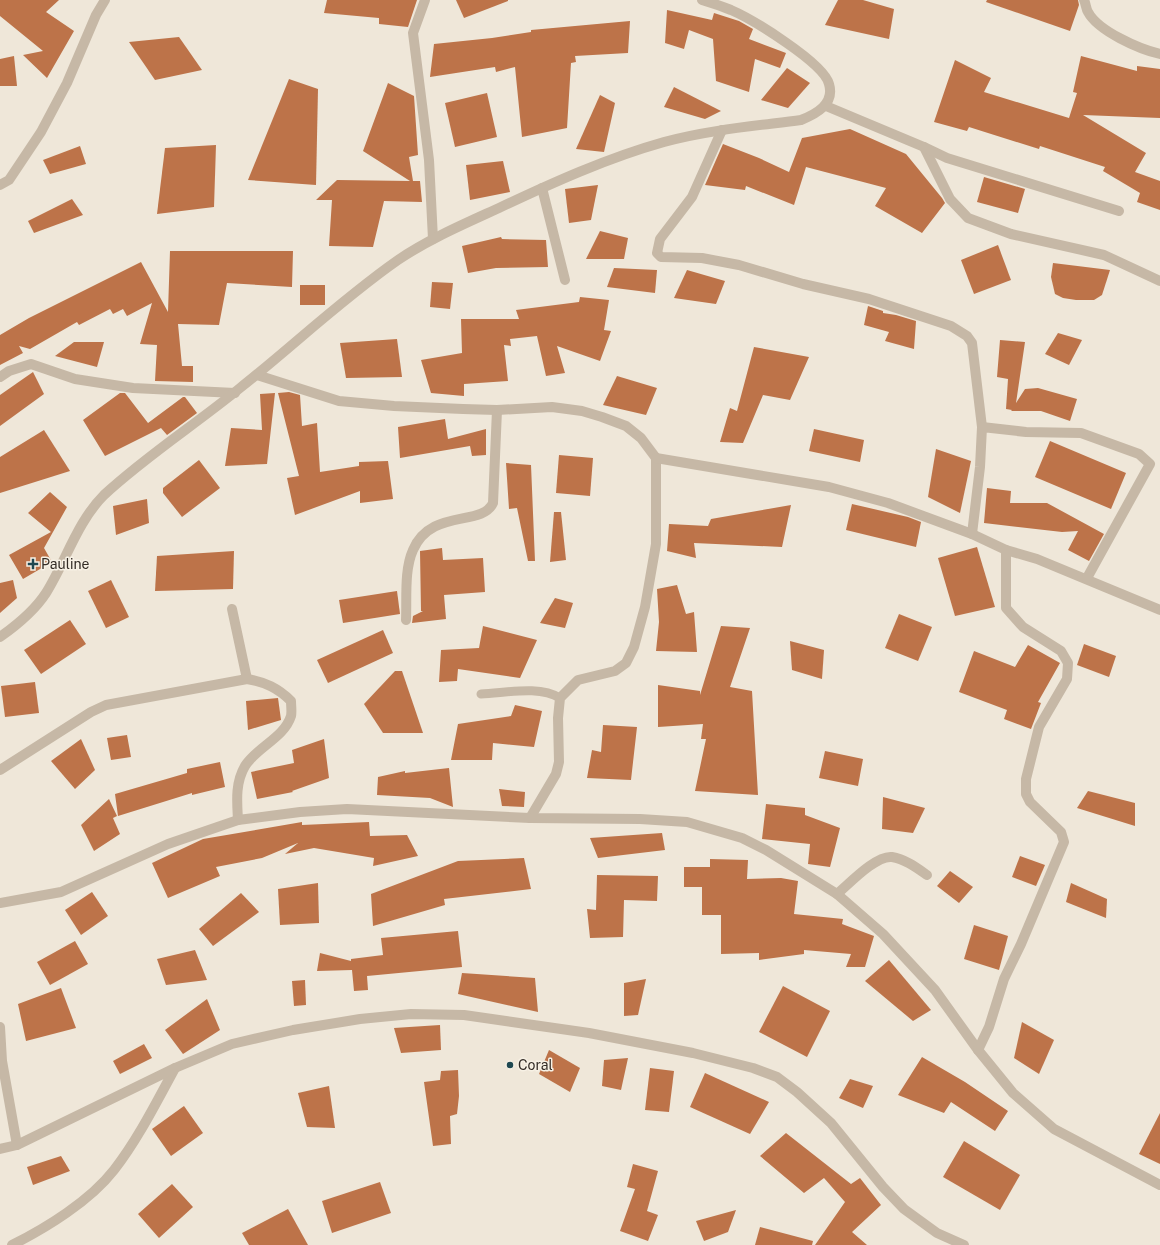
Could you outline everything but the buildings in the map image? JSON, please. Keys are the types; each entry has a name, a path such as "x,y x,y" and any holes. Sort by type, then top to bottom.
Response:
{"street":[{"path":"0,186 9,180 41,132 67,83 96,16 105,0"},
{"path":"425,0 413,33 429,160 433,239"},
{"path":"0,637 31,611 46,594 89,512 103,496 257,375 328,314 396,261 433,239 542,188 637,150 722,130 801,120 826,106 830,95 829,84 821,71 775,34 732,10 702,0"},
{"path":"1084,0 1088,12 1098,24 1134,45 1160,54"},
{"path":"826,106 947,158 1119,211"},
{"path":"722,130 692,197 660,239 657,253 661,257 702,258 739,265 803,284 869,299 951,326 966,336 972,343 982,427 980,467 972,534"},
{"path":"924,147 950,199 968,218 1011,234 1104,255 1160,281"},
{"path":"542,188 565,280"},
{"path":"0,377 9,371 31,364 75,379 133,388 234,393"},
{"path":"257,375 339,401 394,406 497,410 552,407 602,417 626,426 641,438 656,458 656,544 645,608 634,646 626,663 615,671 578,680 560,698 558,718 559,762 556,774 530,818"},
{"path":"406,620 410,560 413,550 422,534 432,527 452,520 485,512 493,503 497,410"},
{"path":"982,427 1026,432 1081,433 1139,454 1150,464 1087,578"},
{"path":"656,458 829,487 888,503 972,534 1006,550 1037,559 1087,578 1160,610"},
{"path":"978,1050 989,1027 1004,979 1021,944 1064,842 1061,832 1030,802 1026,794 1026,779 1039,727 1067,679 1068,664 1061,651 1023,627 1006,608 1006,550"},
{"path":"232,609 247,679"},
{"path":"0,770 91,712 106,705 247,679 261,681 274,687 291,701 291,715 287,724 274,739 256,753 245,766 238,783 238,820"},
{"path":"0,903 61,892 168,844 238,820 300,812 347,809 530,818 640,819 687,822 742,838 766,850 837,894 883,934 935,990 978,1050 1013,1093 1054,1129 1160,1185"},
{"path":"837,894 884,857 892,857 906,861 927,875"},
{"path":"0,1149 17,1145 175,1068 232,1044 293,1030 360,1019 411,1014 464,1015 589,1033 693,1052 753,1068 777,1077 797,1092 831,1123 883,1187 904,1209 937,1233 964,1245"},
{"path":"0,1027 2,1061 17,1145"},
{"path":"12,1245 31,1236 97,1189 129,1150 175,1068"}],"lane":[{"path":"481,694 551,692 560,698"}],"place":[{"name":"Pauline","path":"33,564"},
{"name":"Coral","path":"510,1065"}]}
